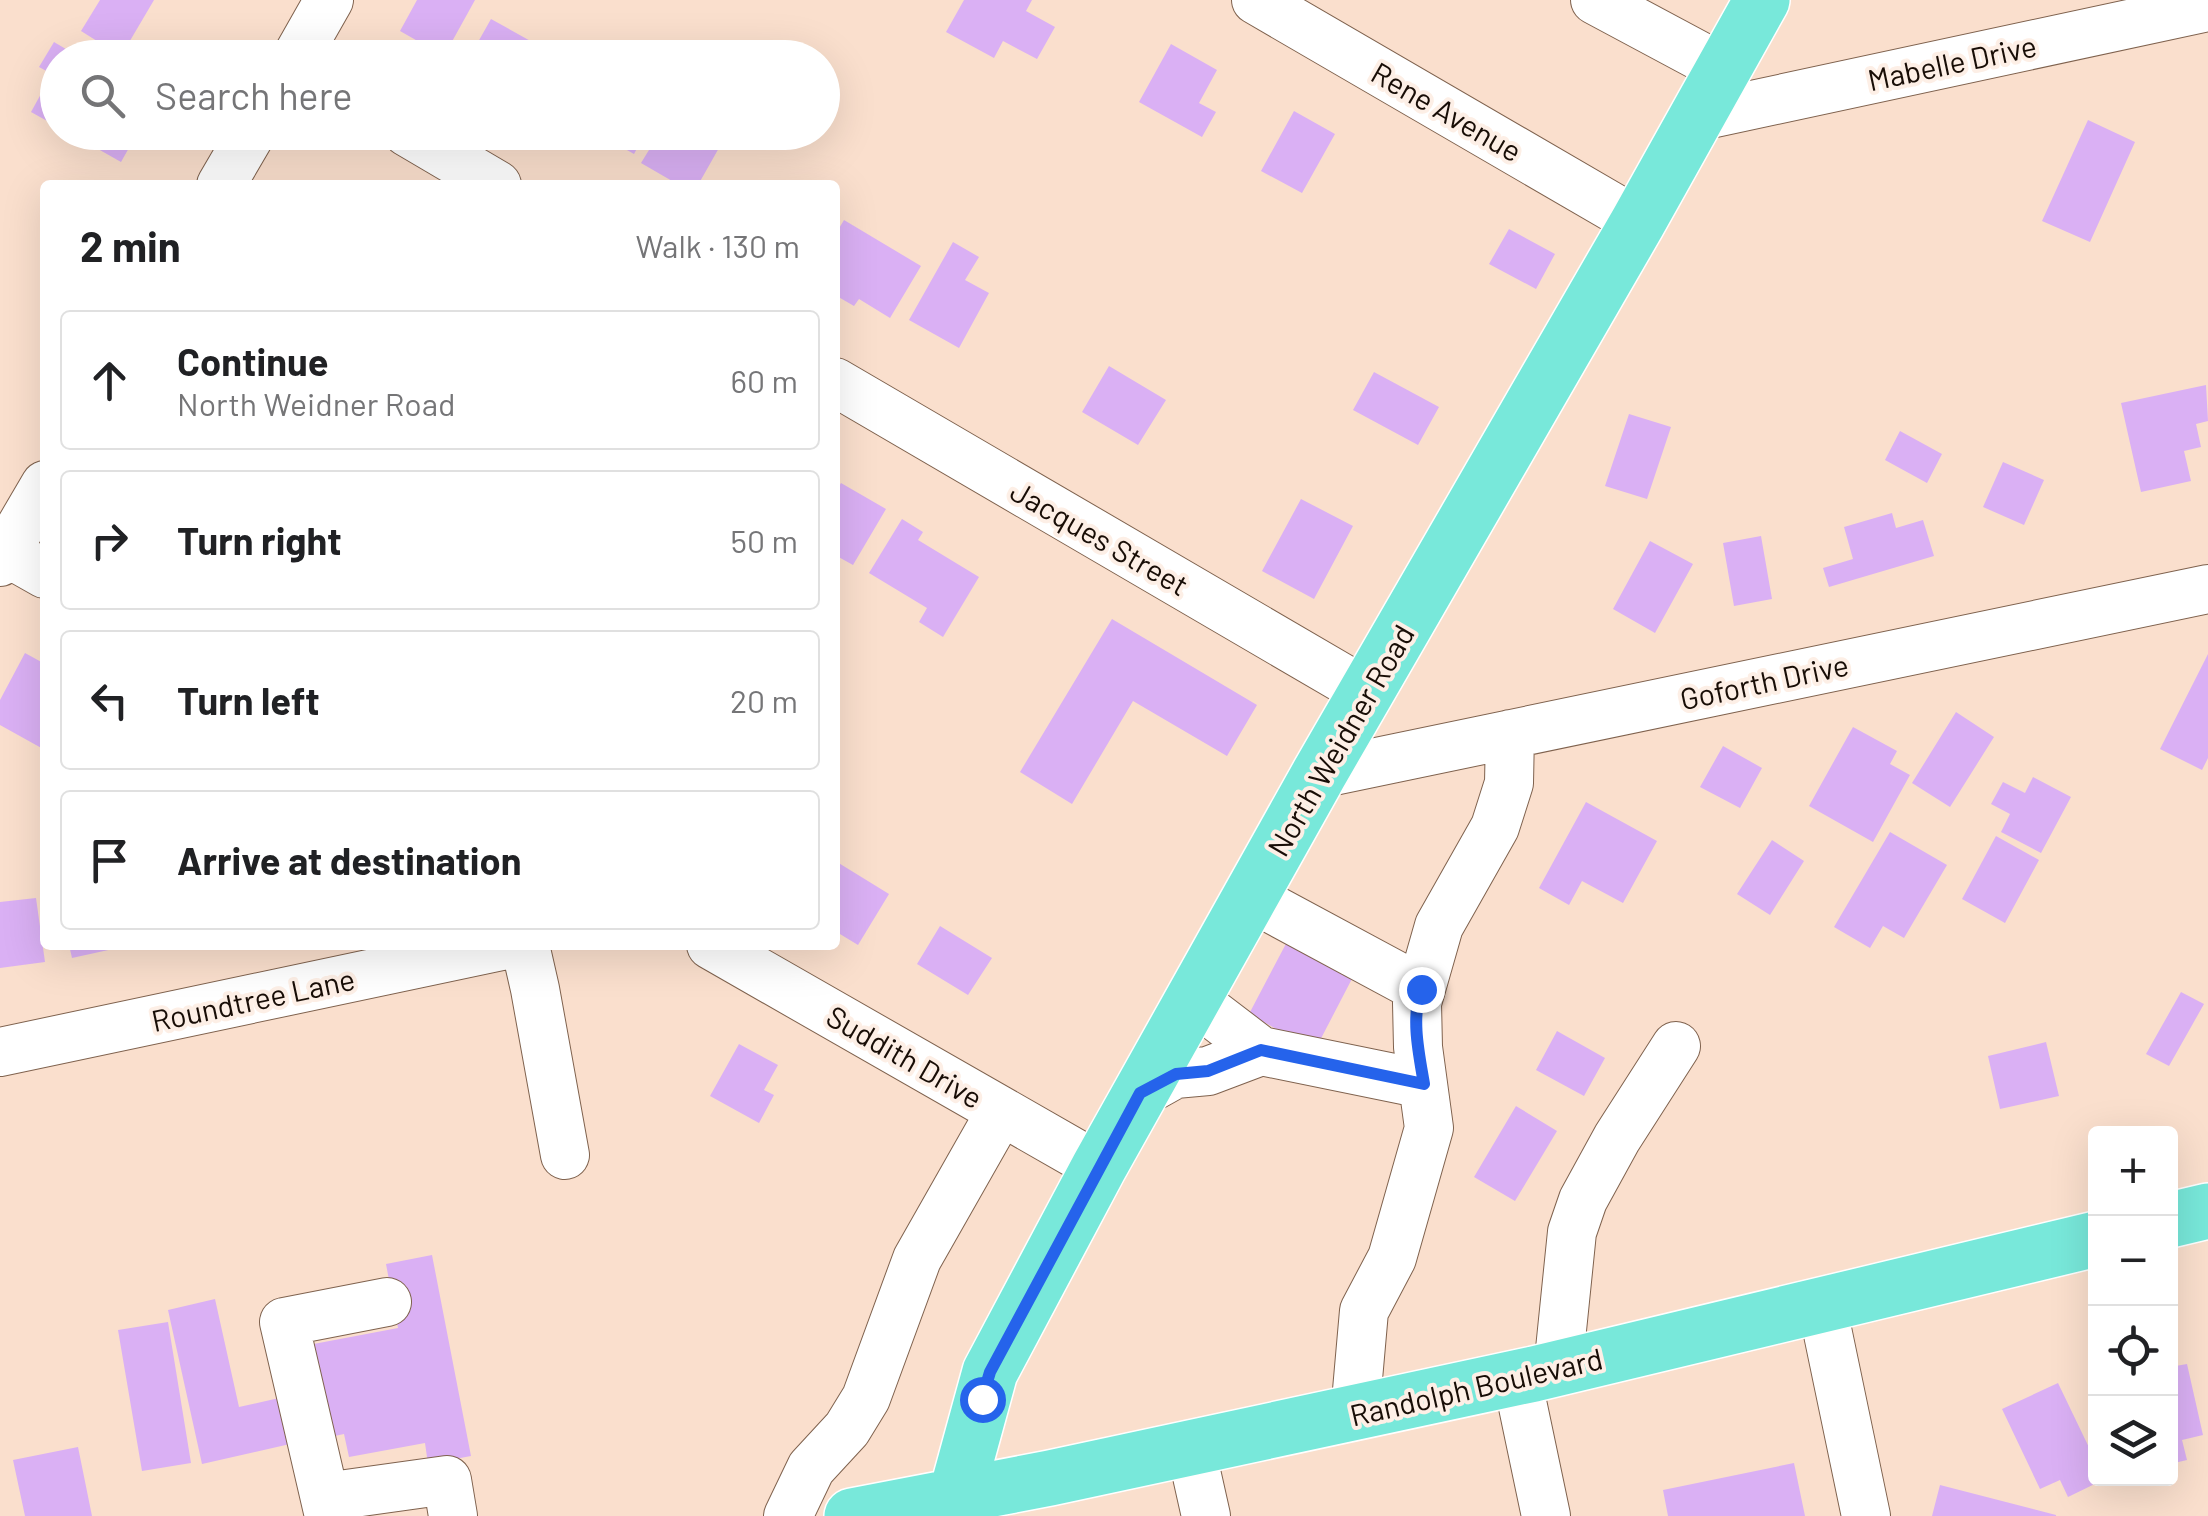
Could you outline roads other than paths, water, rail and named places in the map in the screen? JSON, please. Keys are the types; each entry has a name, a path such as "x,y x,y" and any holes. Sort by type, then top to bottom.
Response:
{"main road":[{"name":"North Weidner Road","path":"955,1506 990,1372 1099,1168 1762,0"},
{"path":"2178,1218 2208,1211"},
{"name":"Randolph Boulevard","path":"852,1516 955,1506 1537,1373 2088,1240"}],"street":[{"path":"306,40 329,0"},
{"name":"Rene Avenue","path":"1256,0 1638,222"},
{"path":"1595,0 1722,68"},
{"name":"Mabelle Drive","path":"1696,117 2208,8"},
{"path":"224,180 241,150"},
{"path":"438,150 489,180"},
{"name":"Jacques Street","path":"840,385 1366,692"},
{"path":"17,563 40,499"},
{"name":"Goforth Drive","path":"1320,774 2208,589"},
{"path":"1354,1413 1364,1311 1392,1258 1429,1128 1416,1002 1439,926 1494,827 1510,782 1510,734"},
{"path":"1250,897 1421,989"},
{"name":"Roundtree Lane","path":"0,1052 482,950"},
{"path":"526,950 565,1155"},
{"name":"Suddith Drive","path":"720,950 1099,1168"},
{"path":"1193,999 1261,1050 1424,1084"},
{"path":"1546,1516 1537,1373 1572,1232 1583,1200 1617,1138 1676,1046"},
{"path":"1140,1093 1176,1074 1208,1071 1261,1050"},
{"path":"788,1516 810,1468 847,1429 866,1398 917,1258 1002,1111"},
{"path":"387,1302 284,1322 327,1507 447,1480 454,1516"},
{"path":"1822,1305 1866,1516"},
{"path":"1191,1449 1206,1516"}]}
